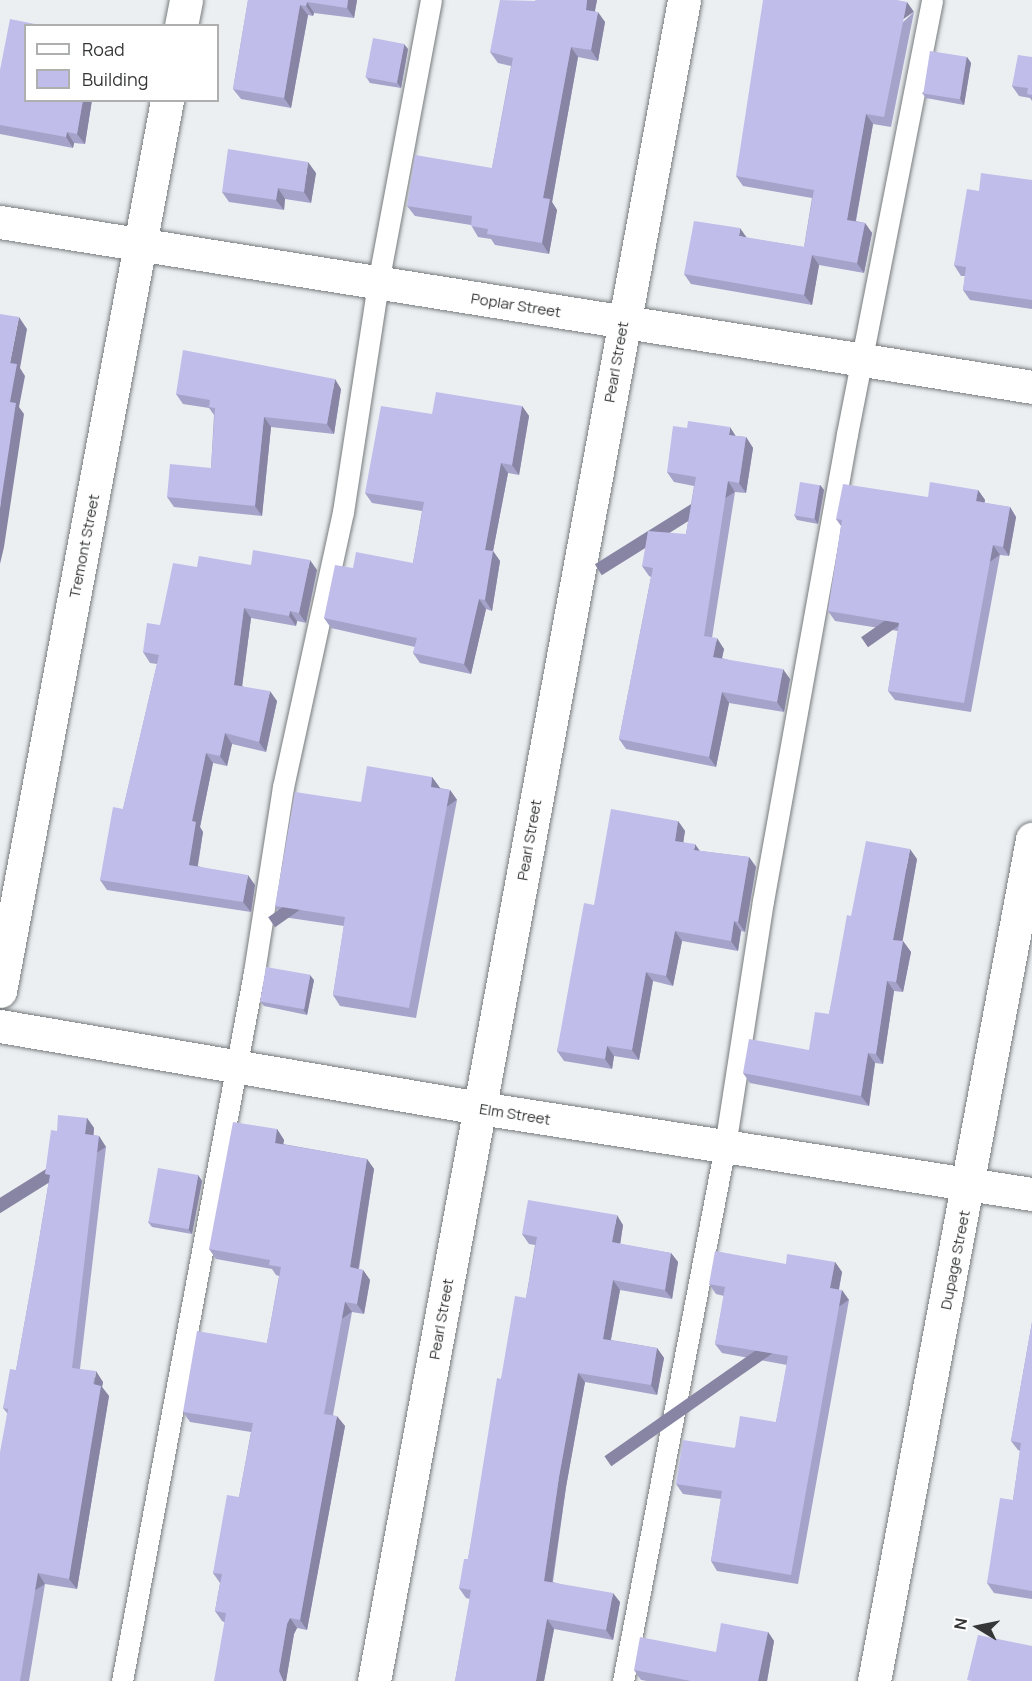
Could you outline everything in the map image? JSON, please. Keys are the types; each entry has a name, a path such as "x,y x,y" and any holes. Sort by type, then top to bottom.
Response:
{"street":[{"path":"181,24 186,0"},
{"name":"Pearl Street","path":"374,1681 684,0"},
{"name":"Tremont Street","path":"0,991 167,102"},
{"name":"Poplar Street","path":"0,222 1032,387"},
{"name":"Dupage Street","path":"874,1681 1032,839"},
{"name":"Elm Street","path":"0,1026 480,1108 1032,1194"}],"lane":[{"path":"122,1681 236,1066 284,787 343,512 378,283 431,0"},
{"path":"623,1681 725,1146 763,901 861,360 932,0"}],"building":[{"path":"248,0 348,0 347,8 307,2 306,6 300,5 284,98 233,89"},
{"path":"500,0 587,0 586,10 598,12 591,50 571,47 543,198 550,199 542,243 487,234 488,229 471,226 472,216 407,206 415,155 492,168 513,58 490,52"},
{"path":"763,0 897,0 907,2 884,117 866,114 847,220 865,223 857,263 812,255 804,295 684,274 694,221 740,228 739,236 804,247 814,190 736,176"},
{"path":"10,19 35,24 24,24 24,102 83,102 77,134 67,132 66,137 0,125 0,70"},
{"path":"373,38 404,44 397,83 365,77"},
{"path":"930,51 967,57 960,99 923,93"},
{"path":"1018,55 1032,57 1032,95 1027,94 1028,88 1012,86"},
{"path":"228,149 308,162 304,192 278,188 276,200 222,192"},
{"path":"981,173 1032,180 1032,300 963,290 966,267 954,265 967,189 979,191"},
{"path":"0,314 19,317 10,363 17,364 10,402 16,403 0,508"},
{"path":"183,350 335,379 327,424 264,417 255,506 167,497 170,464 211,468 215,408 209,407 210,400 176,394"},
{"path":"436,392 522,406 512,465 501,463 485,550 493,551 485,600 479,599 464,664 413,653 417,638 324,618 335,565 353,568 356,552 413,563 424,502 365,493 381,406 432,414"},
{"path":"688,421 730,427 729,435 746,437 739,483 728,481 704,636 717,638 713,657 783,669 777,702 722,692 709,757 619,739 653,568 642,566 648,531 686,534 696,477 667,472 673,426 687,428"},
{"path":"800,482 820,485 814,519 795,516"},
{"path":"930,482 978,490 976,501 1010,507 1003,547 993,545 964,703 888,691 899,623 828,611 842,520 836,519 843,484 928,497"},
{"path":"253,550 310,560 299,613 290,611 289,616 244,608 234,685 270,691 259,742 225,733 220,756 206,753 192,821 196,822 189,865 248,875 243,902 100,880 113,807 123,809 159,655 143,652 147,623 160,625 173,563 197,567 199,556 251,565"},
{"path":"367,766 432,777 431,787 450,790 409,1008 333,995 345,917 275,906 295,792 361,802"},
{"path":"611,809 678,821 675,841 695,844 694,850 749,857 738,922 734,921 731,941 675,931 666,976 646,972 632,1050 607,1046 605,1059 557,1051 584,903 594,905"},
{"path":"866,841 910,849 893,940 903,941 896,982 887,981 876,1054 868,1053 861,1096 743,1073 749,1039 809,1050 815,1012 829,1014 847,915 851,916"},
{"path":"266,967 310,975 304,1009 260,1001"},
{"path":"58,1115 87,1118 85,1134 99,1136 72,1368 96,1371 93,1384 101,1386 69,1579 38,1573 20,1681 0,1681 0,1452 8,1409 3,1408 10,1369 16,1370 50,1175 45,1174 51,1130 57,1131"},
{"path":"233,1122 277,1129 275,1143 367,1159 350,1267 363,1270 357,1304 345,1302 324,1414 337,1416 300,1620 290,1618 287,1624 279,1671 283,1681 214,1681 226,1613 215,1611 222,1574 213,1573 227,1495 239,1497 253,1423 183,1412 197,1331 267,1343 281,1267 269,1265 270,1260 209,1249"},
{"path":"158,1168 198,1175 189,1229 148,1222"},
{"path":"528,1200 617,1215 612,1242 671,1253 665,1290 613,1280 603,1339 657,1348 651,1385 578,1373 559,1477 544,1581 613,1593 606,1630 547,1619 536,1681 455,1681 471,1590 459,1588 464,1559 468,1559 497,1378 501,1379 515,1296 526,1298 537,1237 522,1234"},
{"path":"715,1251 786,1264 787,1254 835,1262 830,1288 842,1290 791,1575 711,1561 722,1491 676,1484 683,1440 735,1448 740,1416 776,1422 788,1356 715,1344 725,1287 709,1284"},
{"path":"1032,1322 1032,1591 987,1583 1000,1498 1013,1500 1021,1443 1011,1441"},
{"path":"721,1623 768,1632 758,1681 691,1681 634,1670 640,1637 716,1652"},
{"path":"978,1635 1032,1646 1032,1681 967,1680"}]}
